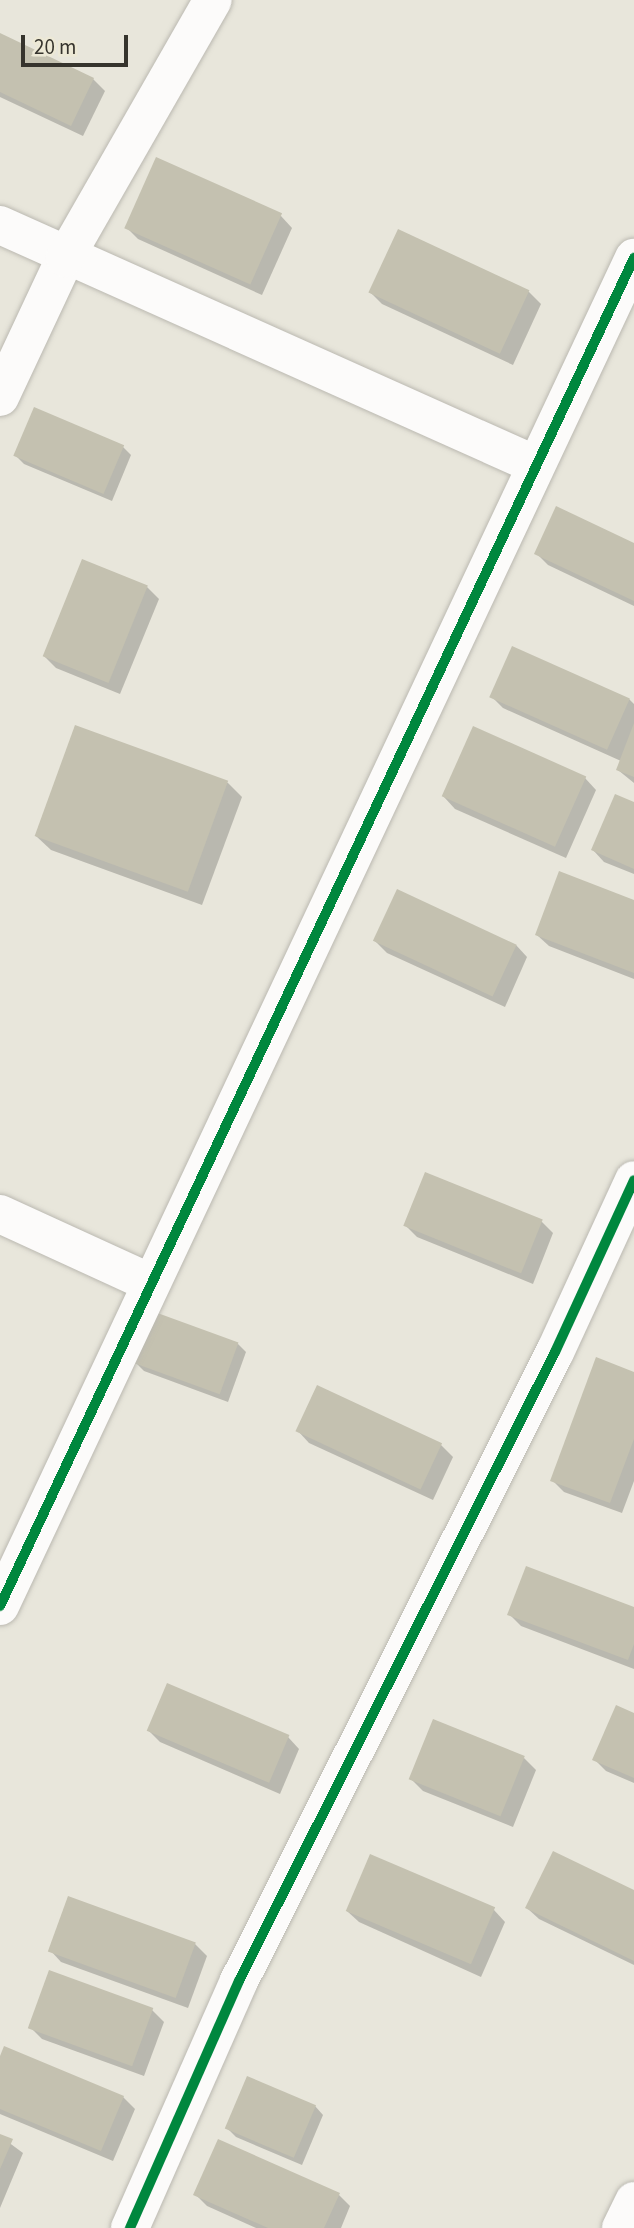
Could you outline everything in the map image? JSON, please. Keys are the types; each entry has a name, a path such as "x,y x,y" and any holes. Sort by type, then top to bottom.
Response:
{"street":[{"path":"0,397 65,258 213,0"},
{"path":"0,225 65,258 536,465"},
{"path":"0,1606 634,258"},
{"path":"130,2228 239,1981 555,1352 634,1180"},
{"path":"0,1214 151,1283"},
{"path":"621,2228 634,2201"}],"building":[{"path":"0,33 94,78 71,126 0,92"},
{"path":"156,157 282,213 250,284 124,228"},
{"path":"398,229 529,290 500,354 368,292"},
{"path":"34,407 124,445 104,494 13,456"},
{"path":"556,506 634,543 634,601 534,554"},
{"path":"82,559 148,586 108,683 43,656"},
{"path":"512,646 630,698 607,750 489,697"},
{"path":"634,723 634,777 616,770"},
{"path":"75,725 228,781 188,892 35,836"},
{"path":"473,726 586,776 555,847 442,796"},
{"path":"615,794 634,802 634,869 591,850"},
{"path":"559,871 634,900 634,973 535,935"},
{"path":"397,889 517,945 493,996 373,941"},
{"path":"425,1172 543,1220 521,1273 403,1226"},
{"path":"152,1311 238,1342 220,1394 133,1363"},
{"path":"596,1357 634,1372 634,1439 610,1503 550,1481"},
{"path":"317,1385 442,1443 421,1490 295,1431"},
{"path":"526,1566 634,1607 634,1644 628,1660 507,1615"},
{"path":"167,1683 289,1735 269,1783 147,1731"},
{"path":"616,1705 634,1713 634,1778 592,1760"},
{"path":"433,1719 525,1756 500,1816 409,1779"},
{"path":"553,1851 634,1890 634,1961 525,1908"},
{"path":"370,1854 495,1907 471,1964 346,1911"},
{"path":"68,1896 196,1943 176,1998 48,1951"},
{"path":"49,1970 153,2008 132,2066 28,2028"},
{"path":"4,2046 124,2096 101,2151 0,2109 0,2056"},
{"path":"247,2076 316,2105 294,2158 225,2128"},
{"path":"0,2134 13,2139 0,2169"},
{"path":"218,2139 340,2193 324,2228 268,2228 193,2195"}],"cycle path":[{"path":"0,1606 634,258"},
{"path":"130,2228 239,1981 555,1352 634,1180"}]}
